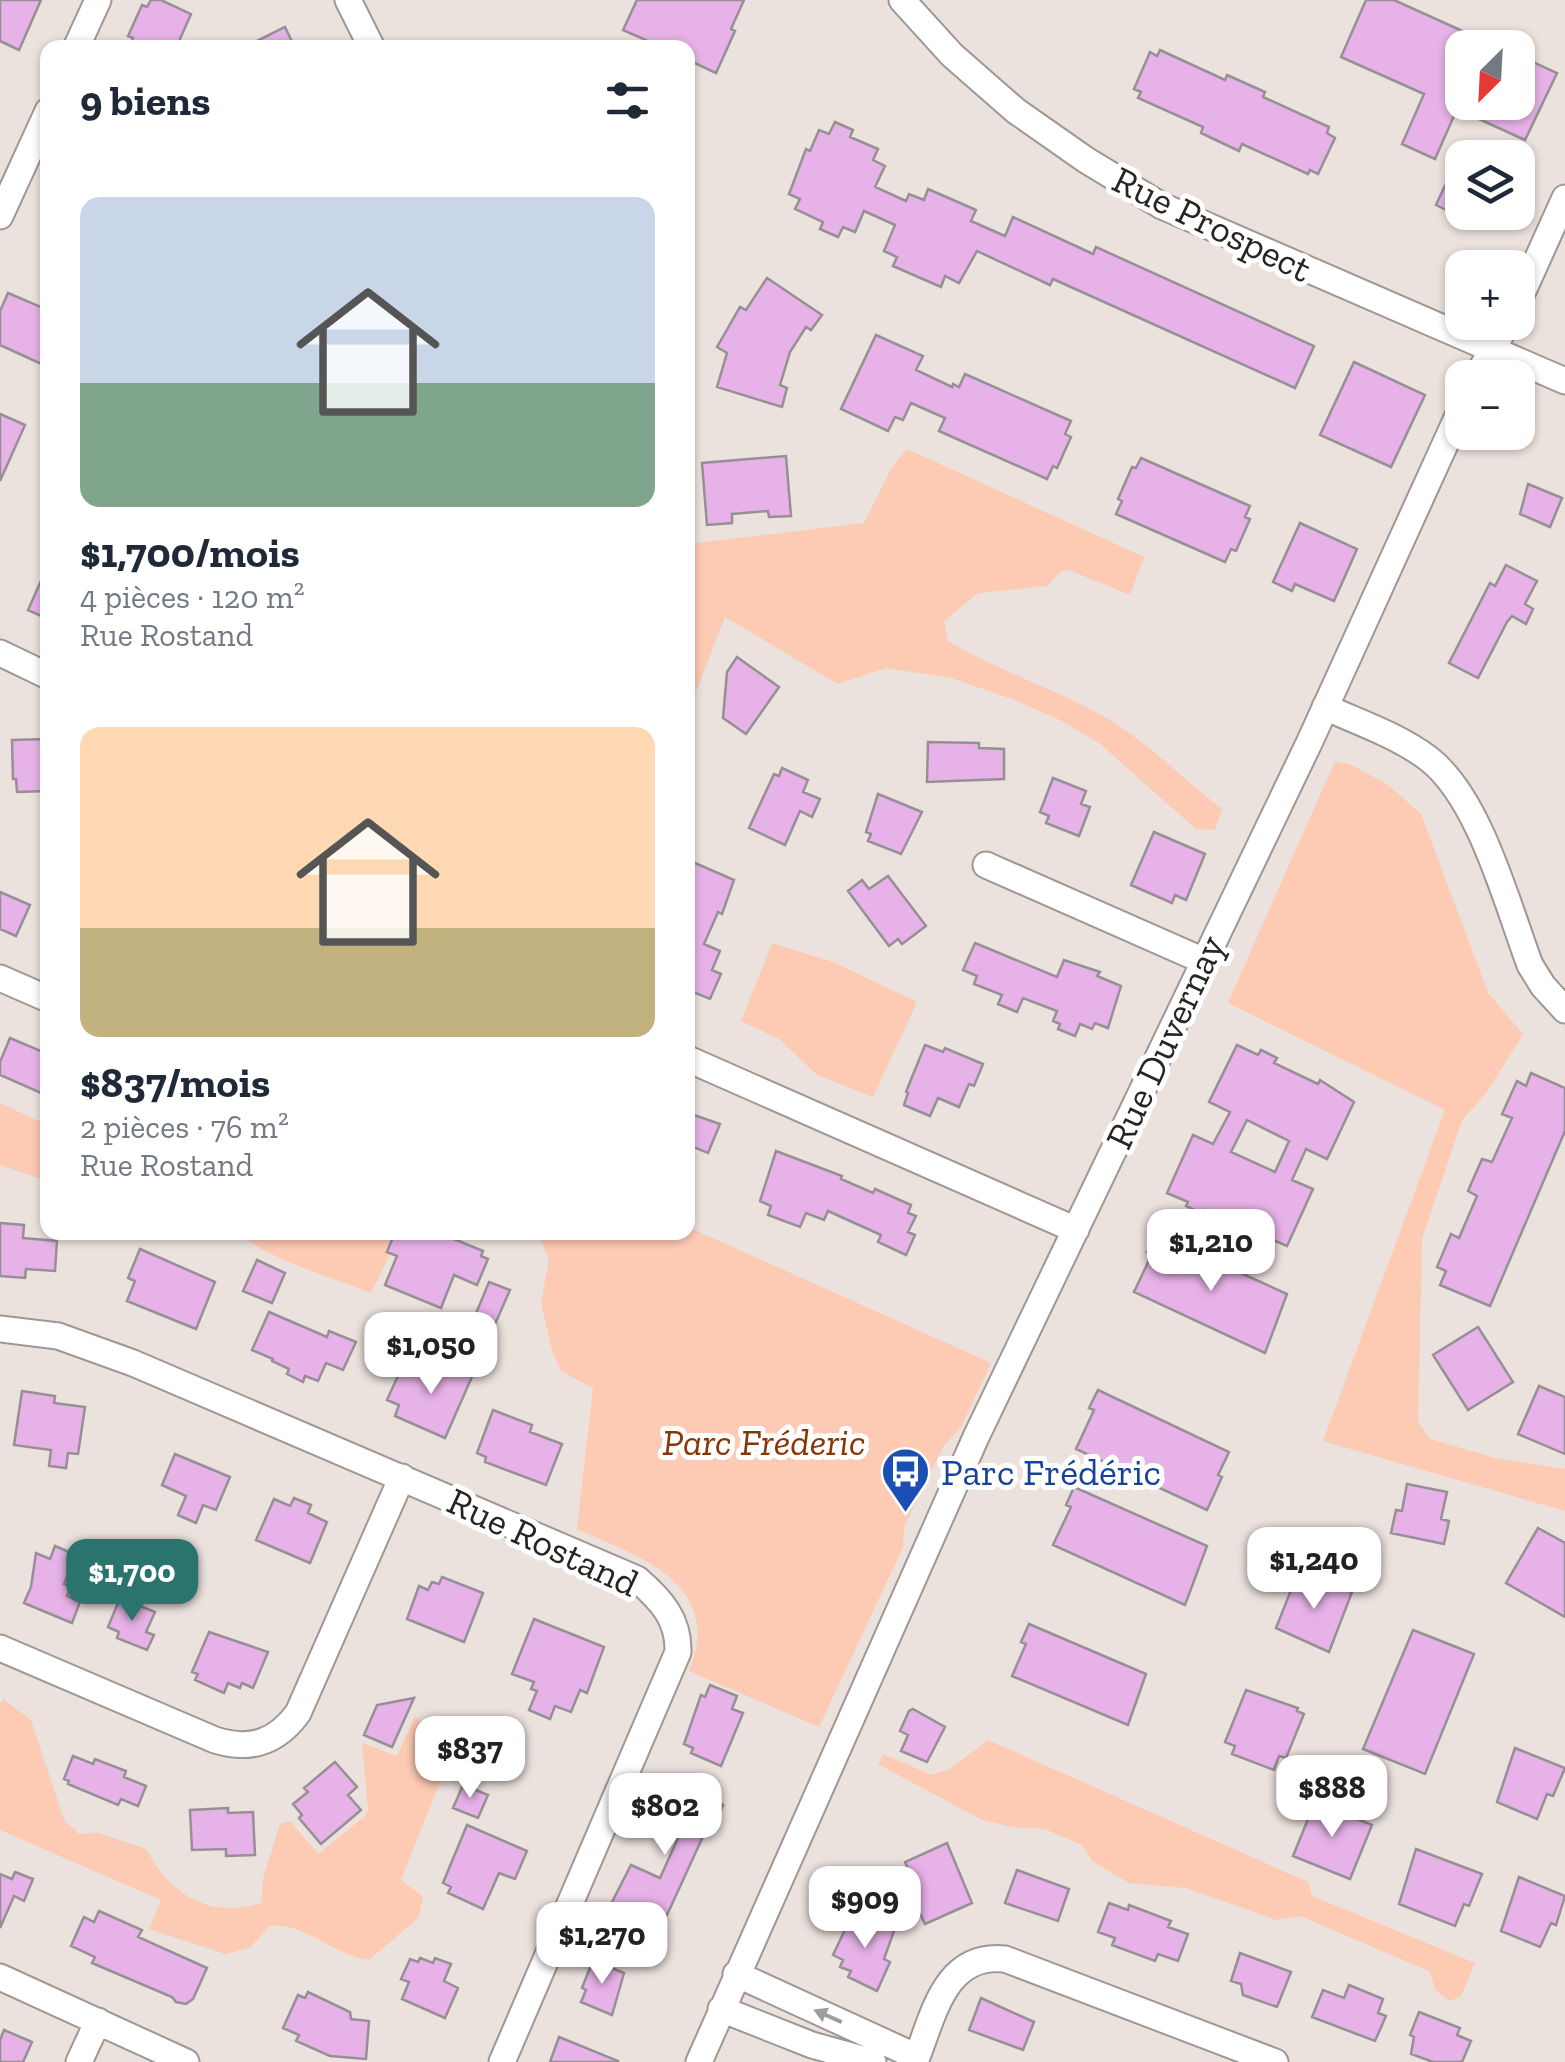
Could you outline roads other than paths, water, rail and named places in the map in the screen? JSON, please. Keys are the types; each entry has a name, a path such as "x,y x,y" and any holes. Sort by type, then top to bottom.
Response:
{"street":[{"path":"80,40 98,0"},
{"path":"348,0 368,40"},
{"name":"Rue Prospect","path":"902,0 952,55 1016,110 1138,192 1200,225 1565,381"},
{"path":"0,216 40,128"},
{"path":"1535,264 1565,198"},
{"path":"1486,360 1498,340"},
{"name":"Rue Duvernay","path":"698,2062 976,1437 1326,707 1445,444"},
{"path":"0,653 40,672"},
{"path":"1326,707 1407,744 1455,784 1471,812 1530,965 1565,1010"},
{"path":"986,865 1204,962"},
{"path":"0,978 40,996"},
{"path":"695,1061 1076,1230"},
{"name":"Rue Rostand","path":"0,1329 58,1336 94,1347 637,1579 668,1610 679,1629 678,1652 502,2062"},
{"name":"Rue Rostand","path":"0,1648 215,1740 252,1746 269,1740 298,1713 402,1477"},
{"path":"736,1974 916,2059 955,1973 971,1961 987,1957 1005,1959 1275,2062"},
{"path":"0,1977 186,2062"},
{"path":"721,2009 812,2044 874,2062"},
{"path":"79,2062 98,2021"}],"place":[{"name":"Parc Frédéric","path":"906,1514"}],"park label":[{"name":"Parc Fréderic","path":"764,1442"}]}
